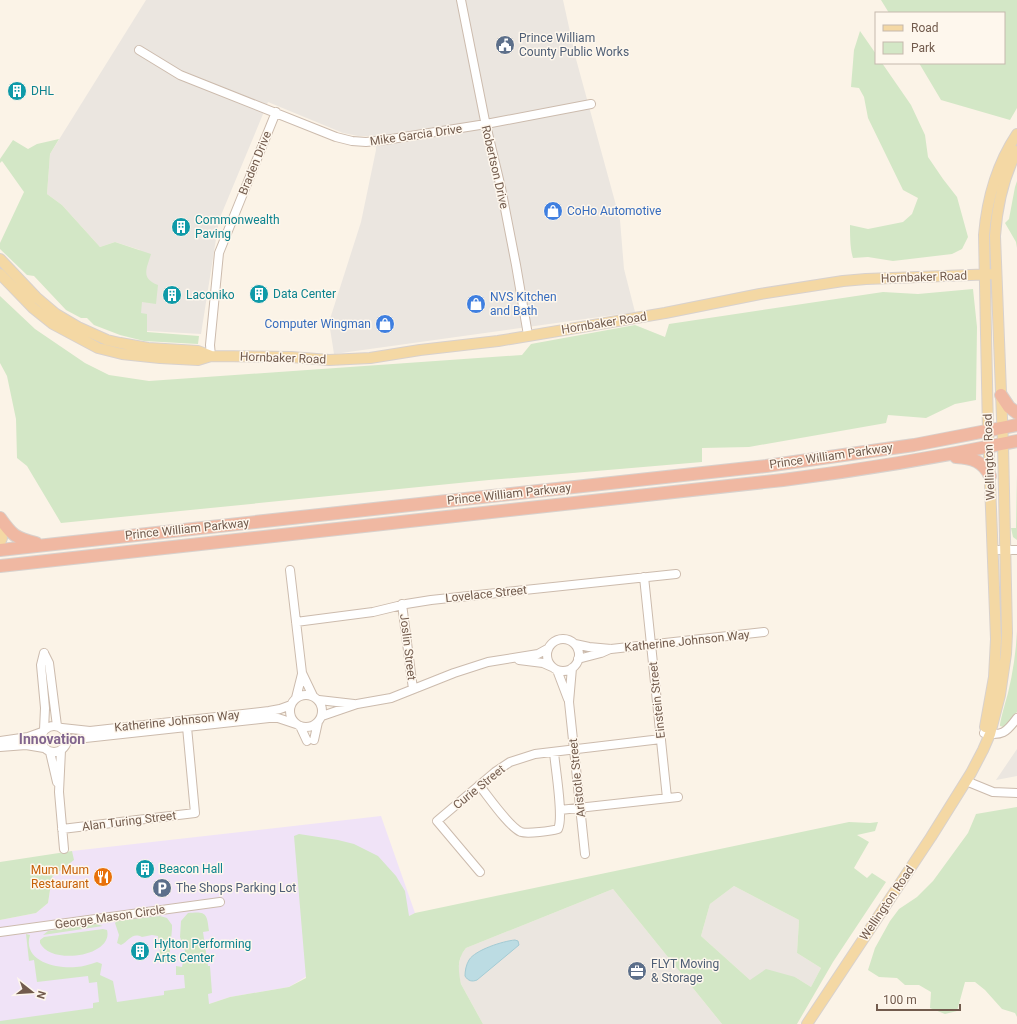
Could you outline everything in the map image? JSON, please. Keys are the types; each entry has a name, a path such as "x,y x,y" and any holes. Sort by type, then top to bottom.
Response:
{"highway":[{"path":"1001,395 1009,407 1017,414"},
{"name":"Prince William Parkway","path":"0,550 766,466 898,447 988,431 1017,424"},
{"name":"Prince William Parkway","path":"0,566 783,480 945,456 1017,441"},
{"path":"945,456 973,459 983,465 990,476"},
{"path":"0,518 10,531 18,538 43,545"}],"main road":[{"name":"Wellington Road","path":"987,733 995,660 984,235 990,194 998,169 1017,134"},
{"name":"Wellington Road","path":"807,1024 966,782 977,753 987,733 1000,695 1006,654 1005,550 1003,444 995,236 998,207 1007,173 1017,151"},
{"name":"Hornbaker Road","path":"0,259 56,314 87,332 107,340 134,346 198,351 211,356"},
{"name":"Hornbaker Road","path":"0,274 33,308 53,324 98,348 122,354 198,360 211,356 347,360 498,341 665,313 760,294 851,280 996,274"},
{"path":"0,522 2,538 0,543"}],"street":[{"name":"Robertson Drive","path":"461,0 486,124 501,188 517,268 528,335"},
{"name":"Mike Garcia Drive","path":"138,50 180,75 352,141 366,142 486,124 591,104"},
{"name":"Braden Drive","path":"211,356 210,345 219,253 276,112"},
{"path":"992,550 1017,550"},
{"path":"290,570 302,673 308,688 322,708 320,719 311,740 290,715 302,673"},
{"name":"Lovelace Street","path":"296,622 373,612 402,604 676,574"},
{"name":"Einstein Street","path":"644,577 667,798"},
{"name":"Joslin Street","path":"402,604 413,689"},
{"name":"Katherine Johnson Way","path":"575,644 589,648 611,649 764,632"},
{"path":"510,659 543,663 555,669 568,670 572,668 578,659 579,654 575,644 571,641 561,638 551,643 548,649 547,658 555,669"},
{"path":"298,725 306,727 312,726 320,719 357,704 391,698 454,673 488,662 538,654 548,649"},
{"name":"Katherine Johnson Way","path":"578,659 611,649"},
{"path":"0,747 26,745 47,750 57,752 65,746 67,740 66,735 60,727 49,663 44,654 41,665 45,708 43,731 40,740 47,750 59,792"},
{"name":"Aristotle Street","path":"572,668 569,702 585,854"},
{"name":"Aristotle Street","path":"555,669 569,702"},
{"path":"293,701 302,695 357,704"},
{"name":"Katherine Johnson Way","path":"60,727 90,731 120,728 269,711 280,709 293,701"},
{"name":"Katherine Johnson Way","path":"67,740 269,718 278,718 298,725"},
{"path":"987,733 994,734 1004,732 1017,718"},
{"path":"0,741 28,737 43,731 49,726 60,727"},
{"name":"Alan Turing Street","path":"62,829 195,813 187,727"},
{"name":"Curie Street","path":"480,872 437,822 495,772 510,762 535,754 661,739"},
{"path":"61,750 59,792 64,849"},
{"path":"479,785 510,822 523,832 552,831 560,825 560,810 554,752"},
{"path":"966,782 993,792 1017,793"},
{"path":"560,810 678,797"},
{"name":"George Mason Circle","path":"0,932 220,902"}],"shaded area":[{"path":"146,0 563,0 576,59 620,220 624,269 635,312 334,354 329,322 361,222 376,150 375,136 358,136 343,133 268,102 219,220 201,334 131,330 140,250 115,242 100,247 62,205 47,194 50,154"},
{"path":"1017,749 1017,776 996,780"},
{"path":"381,816 415,913 384,929 289,987 230,997 191,1010 0,1024 0,920 36,913 48,903 52,877 73,860 72,851"},
{"path":"734,886 799,920 797,953 821,968 811,987 795,977 750,980 701,936 710,904"},
{"path":"613,889 722,1024 483,1024 461,984 459,976 458,969 461,955 466,948"}],"green space":[{"path":"881,0 1017,0 1017,108 1010,120 941,100 920,64 1005,64 1005,12 888,12"},
{"path":"860,31 875,53 875,64 883,64 911,105 925,135 928,157 957,197 968,237 962,249 952,254 893,261 868,257 853,258 850,225 868,229 903,222 912,214 918,198 903,190 868,118 864,97 859,88 851,87 854,50"},
{"path":"59,139 50,154 47,194 62,205 100,247 115,242 151,254 146,272 149,279 158,285 156,304 142,302 141,313 147,314 147,332 199,336 198,344 144,341 120,335 94,325 87,318 81,318 66,310 34,276 27,275 0,249 0,243 24,192 2,161 0,163 0,159 13,140 28,149 37,144"},
{"path":"1017,181 1017,248 1016,242 1005,223 1009,219"},
{"path":"973,289 977,327 976,400 955,404 926,418 888,415 886,423 749,447 702,448 702,462 489,480 61,523 27,466 17,458 16,419 7,376 0,363 0,296 35,329 85,363 109,375 149,381 522,355 531,344 635,325 665,337 669,324 883,292 918,294"},
{"path":"1017,474 1017,540 1013,537 1011,528 1016,528"},
{"path":"1017,631 1017,712 1004,727 1000,726 1000,723 1013,670"},
{"path":"1017,807 1017,1017 1015,1013 1002,1009 985,990 975,982 965,982 957,1011 945,1014 930,1008 931,992 919,985 905,985 897,978 879,977 868,970 875,948 890,921 899,909 917,897 933,881 968,833 976,814"},
{"path":"849,822 878,822 875,831 857,835 869,842 854,868 867,878 872,873 886,882 833,962 797,1024 722,1024 613,889 466,948 461,956 459,965 461,984 483,1024 0,1024 0,1021 93,1008 93,1003 99,1002 97,982 89,983 88,976 37,982 34,960 29,961 26,934 30,935 29,944 31,951 42,962 51,965 68,967 81,966 97,962 102,964 100,975 113,981 117,1002 164,995 164,991 185,988 184,975 176,975 176,966 182,967 185,951 180,937 181,921 188,913 202,913 207,920 209,931 203,932 208,966 210,966 212,993 208,994 209,1004 230,997 289,987 306,978 294,836 299,834 354,844 378,856 396,876 405,891 409,916 415,913","holes":["734,886 799,920 797,953 821,968 811,987 795,977 766,969 750,980 701,936 710,904"]},
{"path":"72,851 74,860 52,877 48,903 36,913 0,920 0,862"},
{"path":"160,916 167,918 172,925 169,962 161,963 158,936 133,936 121,945 117,943 119,935 115,923 117,921"},
{"path":"96,924 103,926 43,935 48,931"},
{"path":"103,929 107,930 107,939 101,946 92,952 80,955 68,956 56,954 46,950 40,943 40,940 44,937"}],"water":[{"path":"515,940 518,941 519,945 477,980 470,981 466,978 466,966 472,956 490,947"}],"place":[{"name":"Prince William County Public Works","path":"505,45"},
{"name":"DHL","path":"17,91"},
{"name":"CoHo Automotive","path":"553,211"},
{"name":"Commonwealth Paving","path":"181,227"},
{"name":"Data Center","path":"259,294"},
{"name":"Laconiko","path":"172,295"},
{"name":"NVS Kitchen and Bath","path":"476,304"},
{"name":"Computer Wingman","path":"385,324"},
{"name":"Beacon Hall","path":"145,869"},
{"name":"Mum Mum Restaurant","path":"103,877"},
{"name":"The Shops Parking Lot","path":"162,888"},
{"name":"Hylton Performing Arts Center","path":"140,951"},
{"name":"FLYT Moving & Storage","path":"637,971"}],"district":[{"name":"Innovation","path":"52,739"}]}
